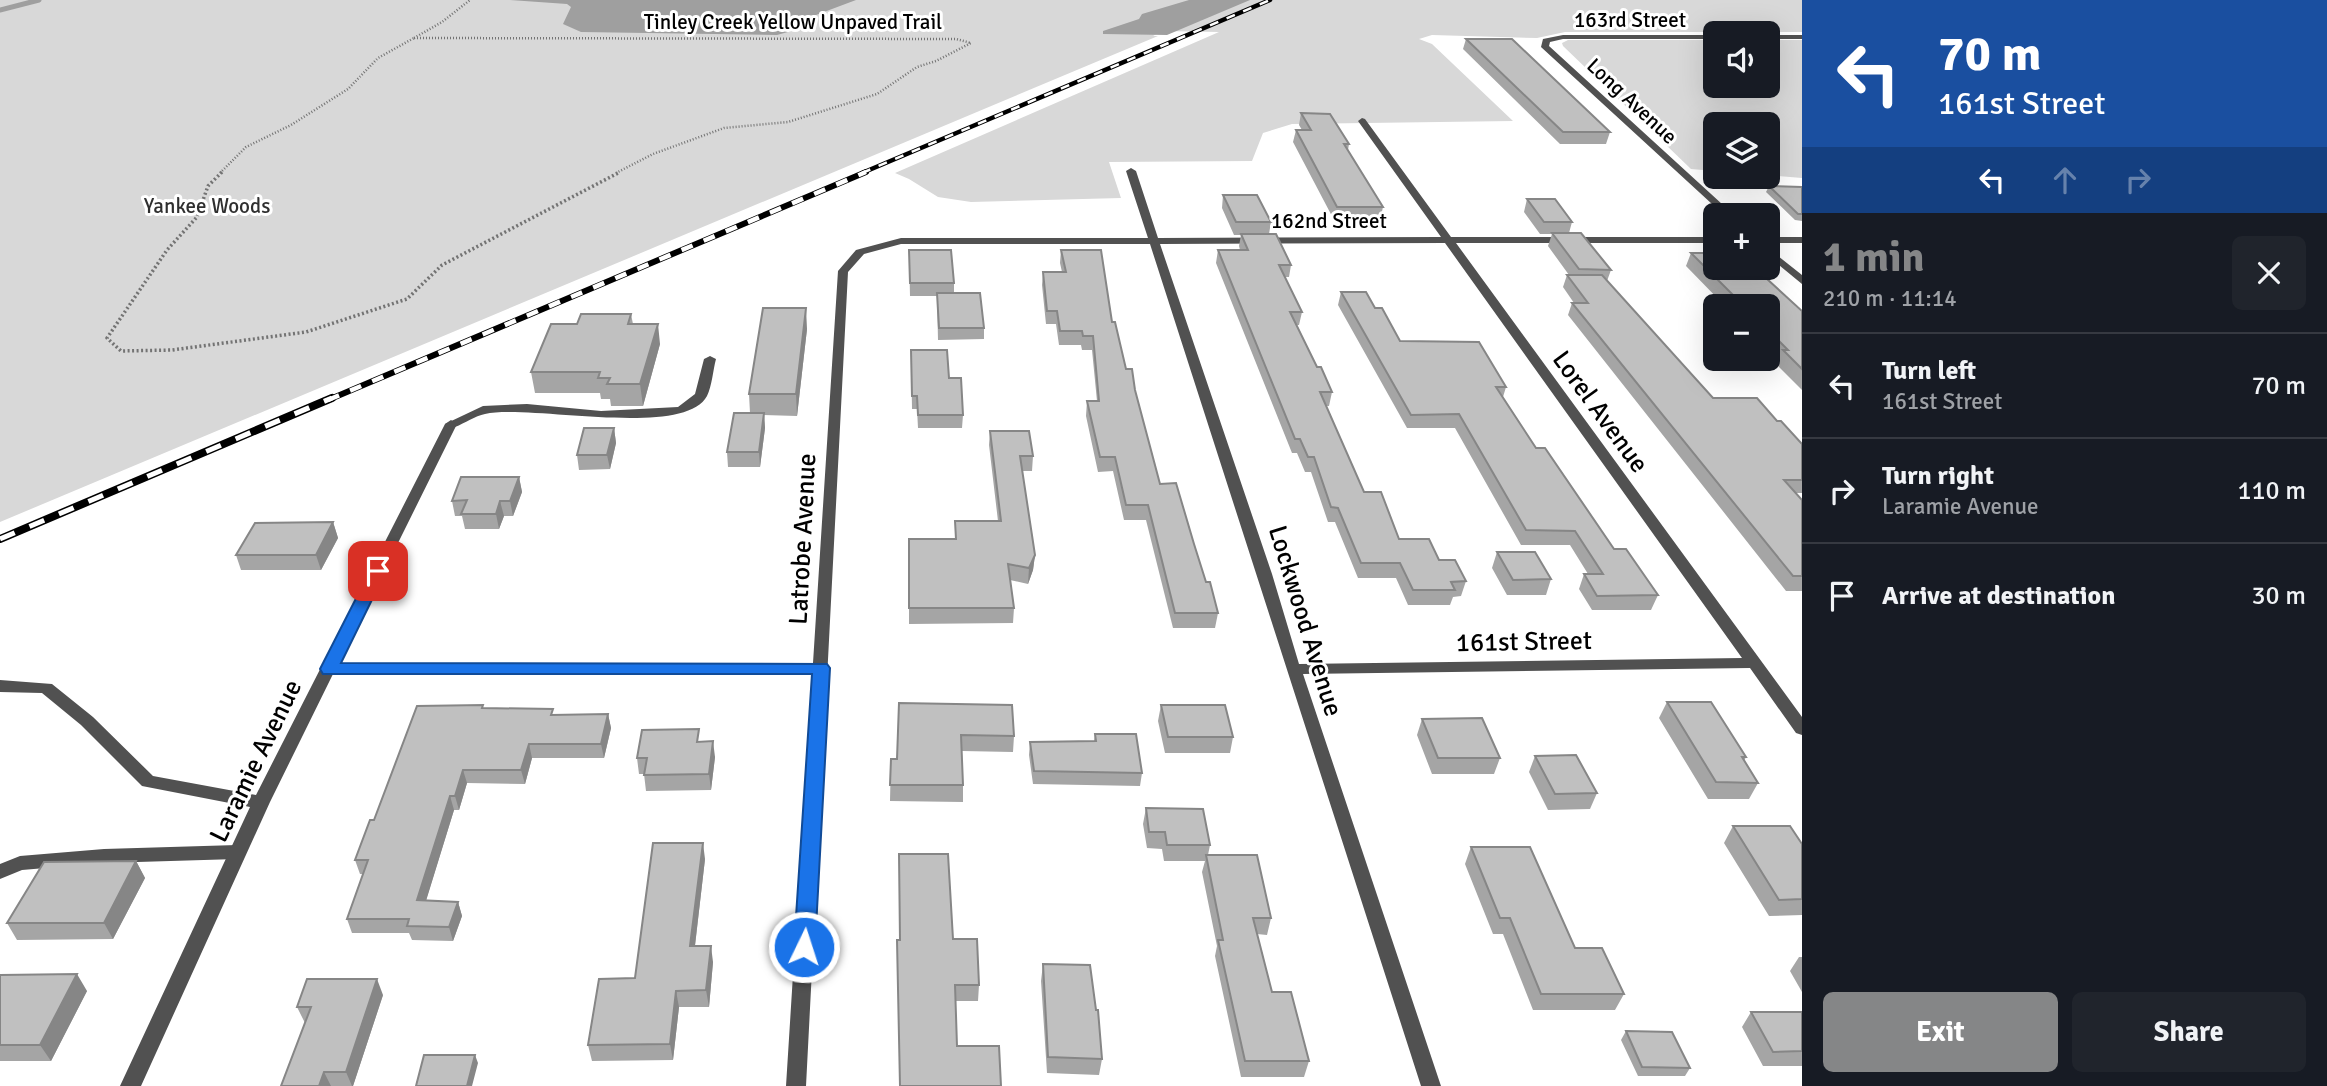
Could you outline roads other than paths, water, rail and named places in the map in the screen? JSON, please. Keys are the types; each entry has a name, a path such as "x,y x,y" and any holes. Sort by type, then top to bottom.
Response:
{"street":[{"name":"163rd Street","path":"1546,41 1563,37 1703,37"},
{"path":"1780,37 1802,37"},
{"name":"Long Avenue","path":"1546,41 1545,47 1716,203"},
{"name":"Lorel Avenue","path":"1362,121 1802,729"},
{"name":"Lockwood Avenue","path":"1131,171 1431,1086"},
{"name":"162nd Street","path":"860,252 901,241 1703,240"},
{"path":"1780,240 1802,240"},
{"name":"Latrobe Avenue","path":"796,1086 843,271 860,252"},
{"path":"1780,261 1802,281"},
{"name":"Laramie Avenue","path":"130,1086 261,802 451,424 483,410 527,408 601,415 681,410 701,396 710,359"},
{"name":"161st Street","path":"1293,669 1755,663"},
{"path":"329,669 821,668"},
{"path":"0,686 46,688 87,721 148,781 261,802"},
{"path":"0,872 20,863 104,856 237,852"}],"waterway":[{"path":"0,10 39,0"}],"railway":[{"path":"862,173 1270,0"},
{"path":"328,400 866,172"},
{"path":"0,539 332,398"}],"park label":[{"name":"Yankee Woods","path":"207,206"}]}
